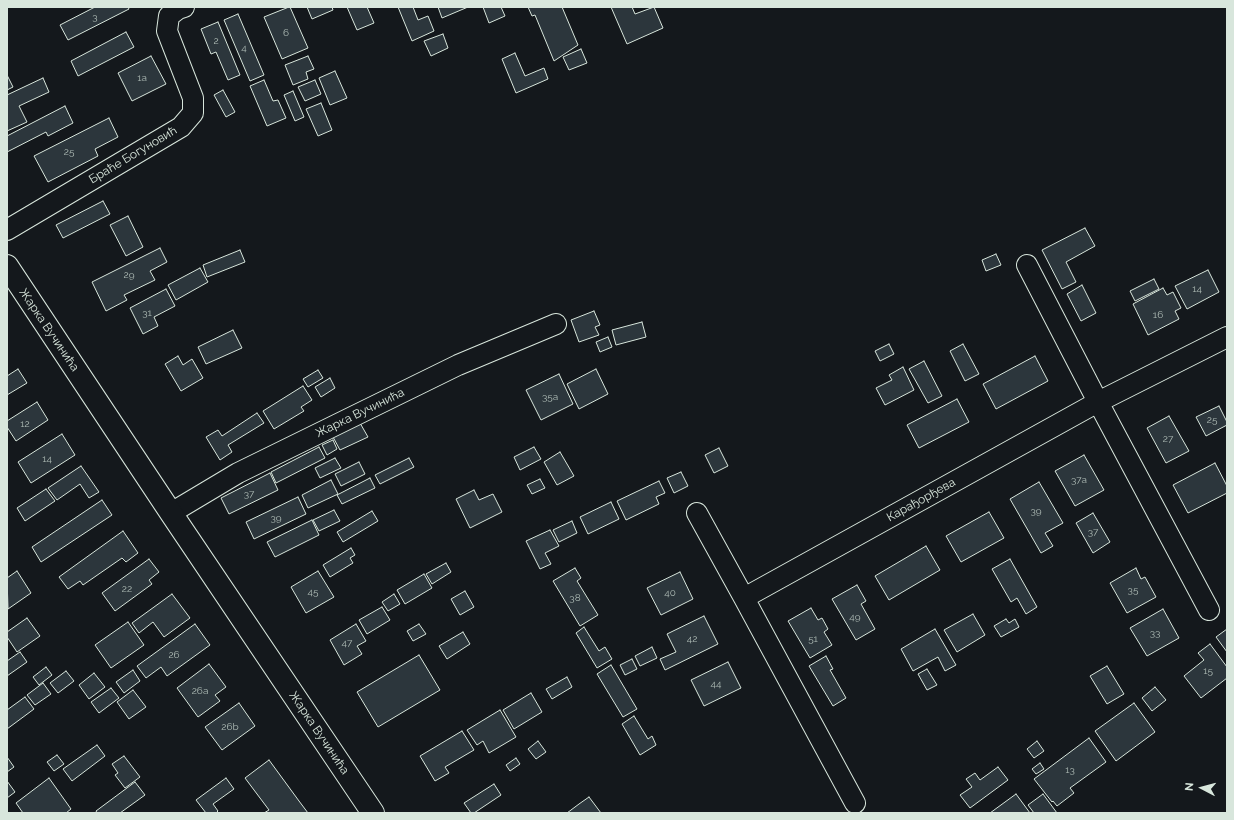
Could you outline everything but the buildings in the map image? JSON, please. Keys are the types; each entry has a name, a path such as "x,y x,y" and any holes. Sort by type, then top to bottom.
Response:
{"street":[{"name":"Браће Богуновић","path":"7,230 181,127 193,113 193,98 167,31 169,16 178,9 184,7"},
{"path":"1027,265 1209,610"},
{"name":"Жарка Вучинића","path":"7,266 373,813"},
{"name":"Жарка Вучинића","path":"171,513 238,473 458,365 556,324"},
{"name":"Карађорђева","path":"744,598 1098,402 1227,336"},
{"path":"696,513 744,598 855,803"}]}
